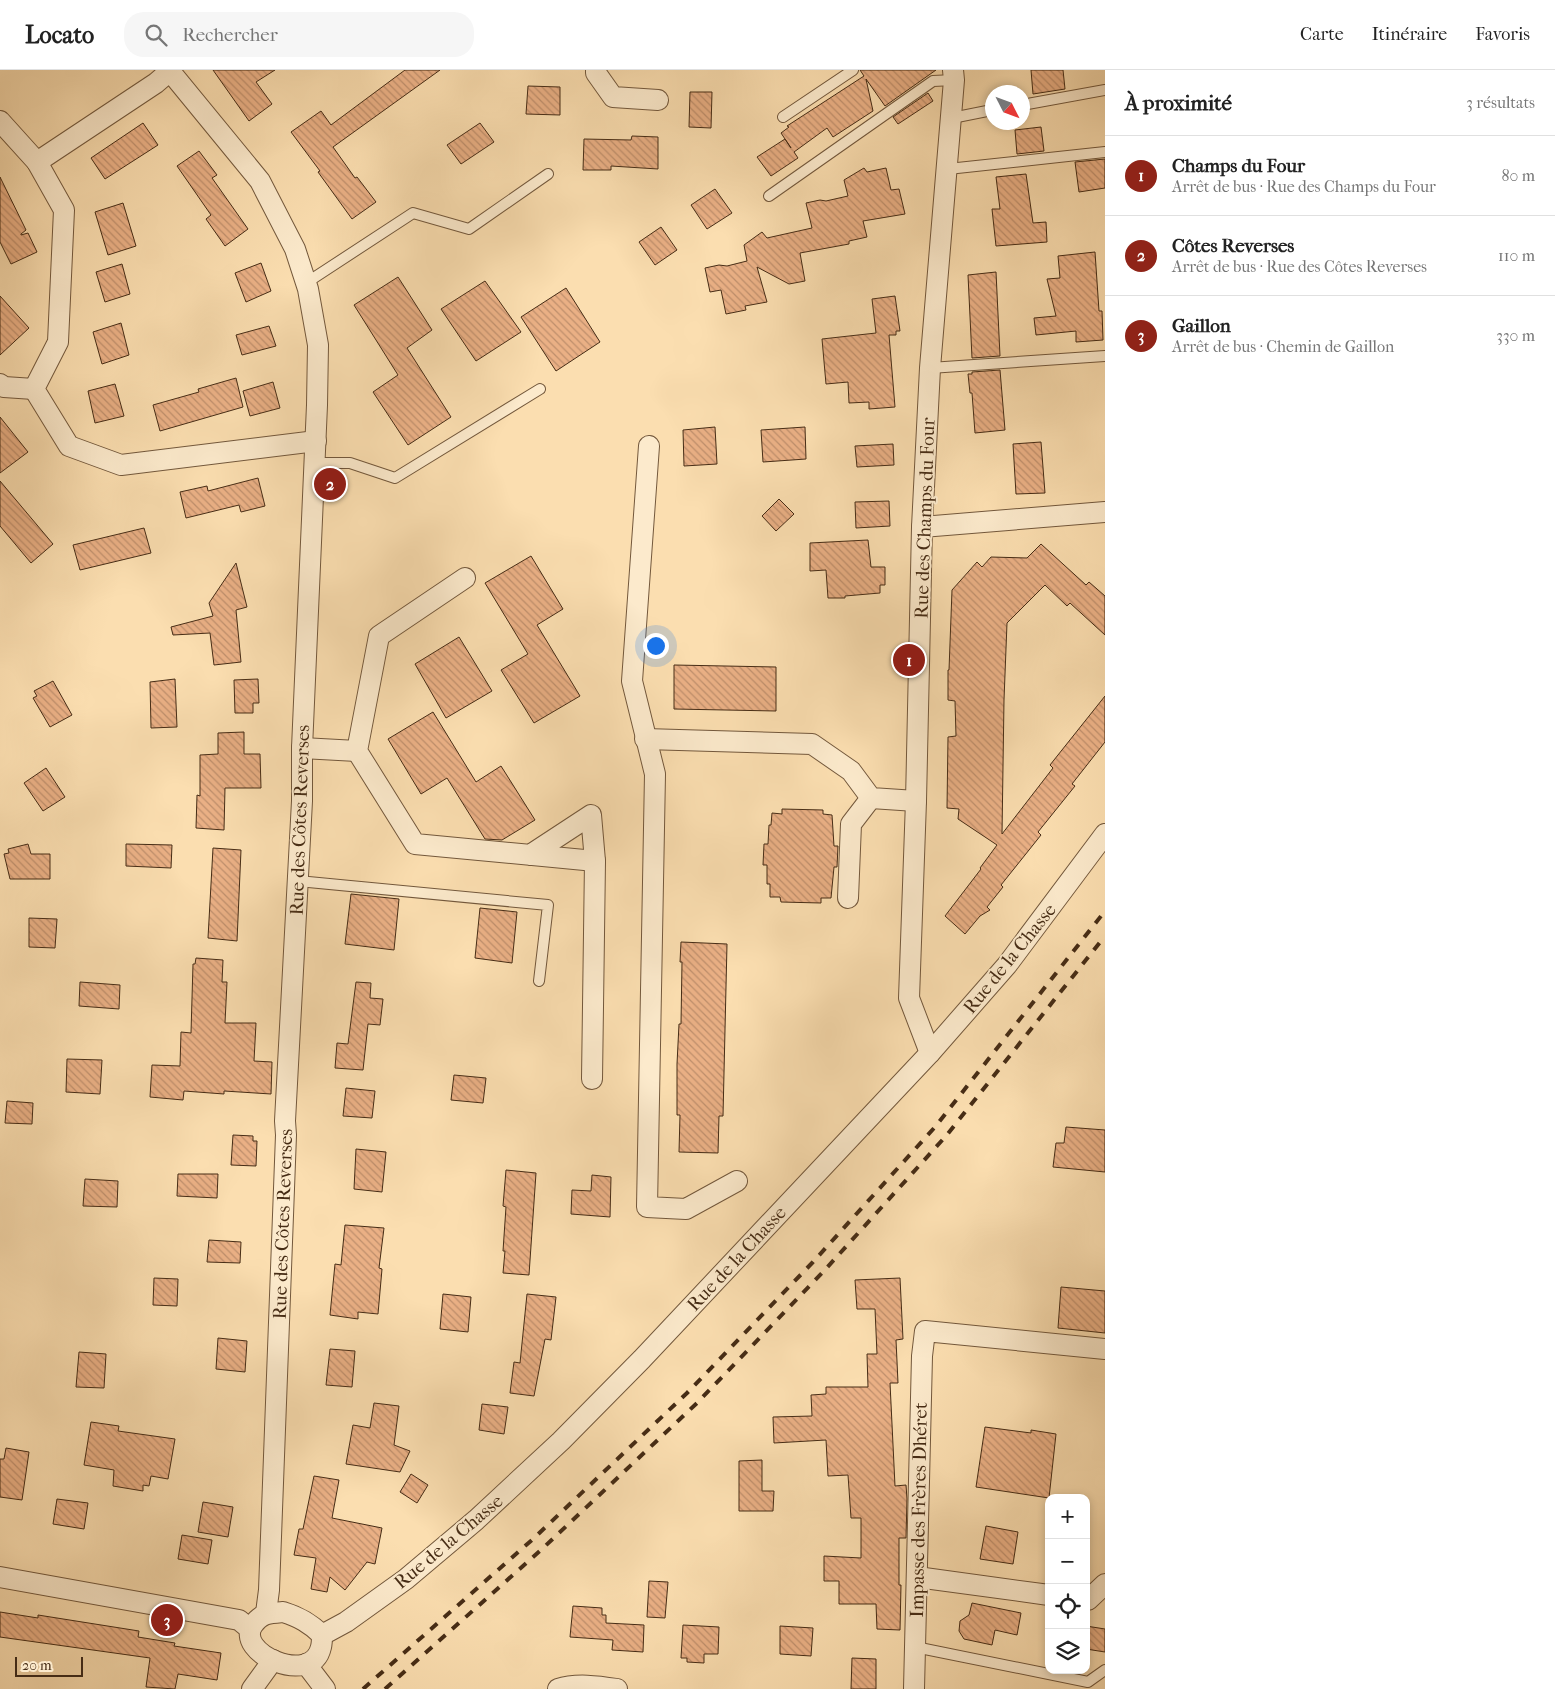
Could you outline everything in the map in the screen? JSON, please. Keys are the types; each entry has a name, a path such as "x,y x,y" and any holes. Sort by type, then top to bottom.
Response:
{"street":[{"path":"596,70 596,73 613,97 658,100"},
{"path":"37,162 148,88 169,71"},
{"name":"Rue des Côtes Reverses","path":"169,71 260,180 295,249 306,282 318,345 316,440 302,748 302,801 285,1121 286,1136 269,1590 266,1613"},
{"name":"Rue des Champs du Four","path":"930,1053 909,998 916,801 922,527 930,368 948,169 954,75"},
{"path":"0,121 37,162 64,210 58,342 34,389"},
{"path":"0,384 4,387 34,389"},
{"path":"34,389 70,446 121,464 316,440"},
{"path":"649,446 632,681 655,774 647,1207 686,1209 737,1181"},
{"path":"922,527 1105,512"},
{"path":"465,578 379,636 357,751 415,844 595,861"},
{"path":"645,739 812,744 851,771 871,798 916,801"},
{"path":"302,748 357,751"},
{"path":"848,898 852,824 871,798"},
{"path":"530,855 591,815 595,861 592,1079"},
{"name":"Rue de la Chasse","path":"322,1635 346,1622 406,1579 476,1520 561,1441 642,1359 930,1053 1007,965 1105,834"},
{"name":"Impasse des Frères Dhéret","path":"914,1689 922,1356 925,1331 1105,1348"},
{"path":"917,1577 1045,1593"},
{"path":"0,1578 231,1618 239,1620 250,1629"},
{"path":"1090,1598 1105,1584"},
{"path":"283,1612 299,1617 311,1624 322,1635 321,1648 314,1659 306,1664 293,1666 281,1664 256,1649 250,1639 250,1629 257,1619 266,1613 283,1612"},
{"path":"252,1689 274,1660"},
{"path":"306,1664 325,1689"},
{"path":"558,1689 563,1687 592,1686 617,1689"}],"lane":[{"path":"783,117 853,70"},
{"path":"769,196 933,81 954,75"},
{"path":"1030,104 1105,90"},
{"path":"952,118 985,111"},
{"path":"948,169 1105,152"},
{"path":"306,282 413,213 469,229 548,174"},
{"path":"930,368 1105,356"},
{"path":"315,463 350,463 395,478 540,389"},
{"path":"298,881 548,905 539,981"},
{"path":"915,1647 1088,1682 1105,1670"}],"building":[{"path":"213,70 275,70 256,82 272,104 249,121"},
{"path":"405,70 440,70 333,147 355,178 357,177 376,202 352,219 291,132 321,111 331,125"},
{"path":"860,70 936,70 885,106 866,79 873,111 833,137 827,128 794,152 798,158 771,176 757,157 785,139 781,133 789,127 787,126 864,76"},
{"path":"1031,70 1063,70 1065,89 1033,94"},
{"path":"528,86 560,87 560,115 526,114"},
{"path":"690,92 712,92 711,128 689,127"},
{"path":"928,93 933,101 898,124 893,117"},
{"path":"143,123 158,145 105,179 91,158"},
{"path":"480,123 494,142 461,164 447,145"},
{"path":"1041,127 1044,151 1017,154 1015,130 1030,130 1030,128"},
{"path":"632,136 658,137 658,169 611,166 611,170 583,170 584,139 631,140"},
{"path":"199,151 217,175 212,178 248,229 225,246 206,219 211,215 177,166"},
{"path":"1105,159 1105,188 1079,192 1075,162"},
{"path":"864,168 867,172 886,168 891,190 899,189 905,214 863,221 867,237 849,241 849,244 800,253 805,281 789,284 757,267 767,302 745,306 746,310 726,314 721,290 710,292 705,268 719,265 727,266 747,261 744,245 762,232 767,238 812,228 806,203 848,196 844,180"},
{"path":"1026,174 1033,223 1046,222 1047,242 996,246 992,209 1000,209 996,177"},
{"path":"0,177 26,230 21,235 28,233 37,252 11,264 0,242"},
{"path":"715,189 732,213 707,229 691,205"},
{"path":"123,203 136,246 108,255 95,212"},
{"path":"661,227 677,250 655,265 639,242"},
{"path":"1095,252 1099,311 1102,311 1103,340 1076,342 1076,331 1036,335 1034,318 1056,316 1047,279 1060,278 1058,256"},
{"path":"261,263 271,291 246,302 235,273"},
{"path":"122,264 130,294 105,302 96,272"},
{"path":"996,272 1000,356 972,358 968,275"},
{"path":"398,277 432,330 407,348 451,417 408,445 373,392 398,375 354,305"},
{"path":"485,281 521,332 476,361 441,309"},
{"path":"566,288 600,342 556,371 521,317"},
{"path":"0,296 29,328 0,355"},
{"path":"895,296 900,331 896,331 896,335 889,335 895,407 869,409 869,402 849,403 848,382 826,384 822,339 876,333 872,299"},
{"path":"121,323 129,355 102,364 93,332"},
{"path":"269,326 276,346 242,355 236,335"},
{"path":"1000,370 1005,430 975,433 972,393 970,393 968,374"},
{"path":"236,378 243,407 160,431 153,405 199,392 198,389"},
{"path":"273,382 280,408 250,416 243,391"},
{"path":"115,384 124,416 95,423 88,391"},
{"path":"0,417 28,452 0,473"},
{"path":"715,427 717,464 684,466 683,430"},
{"path":"805,427 806,459 763,462 761,430"},
{"path":"1041,442 1045,493 1016,494 1013,444"},
{"path":"893,444 894,465 857,467 855,446"},
{"path":"258,478 265,506 241,512 239,505 186,518 180,492 207,486 208,491"},
{"path":"0,481 53,544 31,563 0,526"},
{"path":"779,499 794,514 776,531 762,516"},
{"path":"889,501 890,526 856,528 855,502"},
{"path":"144,528 151,553 80,570 73,545"},
{"path":"868,540 871,567 885,567 885,585 880,585 880,593 845,596 845,598 828,598 826,570 810,571 810,543"},
{"path":"1041,544 1086,585 1089,582 1105,596 1105,635 1070,603 1067,606 1045,585 1007,623 1002,834 1053,768 1050,765 1105,696 1105,742 1072,784 1075,786 1038,832 1041,835 1001,885 1003,887 987,907 990,910 980,916 965,934 945,916 997,845 958,819 959,809 947,808 948,737 956,736 955,701 948,700 952,590 977,562 982,567 991,557 1027,558"},
{"path":"531,556 563,609 537,625 580,696 534,723 501,670 528,654 485,583"},
{"path":"236,563 247,607 236,610 241,662 214,665 210,633 173,635 171,627 213,616 209,603"},
{"path":"459,637 492,691 446,718 415,664"},
{"path":"674,665 776,667 776,711 674,709"},
{"path":"175,679 177,727 151,728 150,682"},
{"path":"258,679 259,703 253,703 253,713 235,713 234,680"},
{"path":"53,681 72,715 50,727 33,698 37,696 34,691"},
{"path":"433,712 476,782 501,766 535,820 502,840 485,839 447,778 421,794 388,739"},
{"path":"244,732 244,754 260,754 261,788 225,788 224,830 196,828 197,795 200,796 200,755 218,754 218,733"},
{"path":"46,768 65,797 43,811 24,783"},
{"path":"782,809 823,810 823,814 832,815 834,846 838,846 837,867 834,867 831,898 821,898 821,903 781,902 780,897 770,897 770,884 767,884 767,865 763,865 764,844 768,844 772,813 782,814"},
{"path":"28,844 31,854 50,854 50,879 10,879 4,854 9,853 8,849"},
{"path":"126,844 172,845 171,868 126,866"},
{"path":"213,848 241,850 237,941 208,938"},
{"path":"351,894 399,899 394,950 345,944"},
{"path":"480,908 517,912 512,963 475,958"},
{"path":"29,918 57,919 55,948 29,947"},
{"path":"681,942 727,944 723,1116 719,1116 718,1153 679,1152 680,1115 677,1115 677,1064 679,1024 681,1024"},
{"path":"196,958 223,960 222,982 227,982 225,1023 256,1023 254,1061 272,1062 271,1094 224,1091 224,1094 184,1091 183,1100 150,1097 152,1065 180,1066 181,1032 191,1033 193,964 195,964"},
{"path":"80,982 120,985 119,1009 79,1006"},
{"path":"356,982 371,983 370,998 383,999 380,1025 368,1024 363,1070 335,1068 337,1043 348,1044"},
{"path":"67,1059 102,1060 100,1094 66,1092"},
{"path":"454,1075 486,1078 483,1103 451,1100"},
{"path":"346,1088 375,1091 372,1118 343,1116"},
{"path":"7,1101 33,1103 32,1124 5,1123"},
{"path":"1066,1127 1105,1130 1105,1172 1053,1167 1056,1143 1064,1143"},
{"path":"233,1135 253,1136 253,1141 257,1141 256,1166 231,1165"},
{"path":"356,1149 386,1152 382,1192 354,1189"},
{"path":"506,1170 536,1173 529,1275 503,1273 506,1207 503,1206"},
{"path":"178,1174 218,1174 217,1198 177,1196"},
{"path":"592,1175 611,1177 610,1217 571,1214 572,1190 591,1191"},
{"path":"85,1179 118,1181 117,1207 83,1206"},
{"path":"345,1225 384,1228 379,1268 382,1269 378,1314 358,1312 358,1319 330,1315 335,1264 341,1265"},
{"path":"209,1240 241,1242 240,1263 207,1262"},
{"path":"154,1278 178,1279 177,1306 153,1305"},
{"path":"900,1278 903,1339 896,1340 898,1383 890,1383 895,1486 906,1485 907,1499 906,1538 899,1538 900,1630 877,1629 876,1604 839,1604 839,1581 824,1581 824,1556 861,1558 861,1518 851,1518 848,1475 828,1476 826,1440 774,1443 773,1417 812,1416 811,1395 826,1394 826,1387 868,1387 867,1354 877,1354 875,1309 857,1309 855,1280"},
{"path":"1061,1287 1105,1291 1105,1333 1058,1328"},
{"path":"443,1294 471,1297 468,1332 440,1329"},
{"path":"527,1294 556,1297 551,1340 545,1339 534,1396 510,1393 514,1362 520,1363"},
{"path":"218,1338 247,1341 245,1372 216,1369"},
{"path":"330,1349 355,1351 352,1387 326,1385"},
{"path":"79,1352 106,1354 104,1388 76,1387"},
{"path":"374,1403 399,1406 394,1445 410,1451 400,1472 346,1464 353,1425 370,1428"},
{"path":"482,1404 508,1407 504,1434 479,1430"},
{"path":"91,1422 119,1426 118,1431 175,1439 168,1479 151,1476 149,1486 143,1485 143,1491 113,1486 114,1470 84,1465"},
{"path":"985,1427 1031,1433 1031,1430 1056,1434 1049,1494 1045,1494 1045,1497 976,1487"},
{"path":"6,1448 29,1452 22,1500 0,1497 0,1459 4,1459"},
{"path":"762,1460 762,1491 774,1491 773,1511 739,1511 739,1461"},
{"path":"411,1474 428,1485 417,1503 400,1492"},
{"path":"314,1476 339,1480 332,1518 382,1528 375,1564 367,1562 345,1590 330,1577 327,1592 311,1589 316,1558 294,1555 299,1529 303,1529"},
{"path":"57,1499 88,1503 84,1529 53,1524"},
{"path":"203,1502 233,1507 228,1537 198,1532"},
{"path":"986,1526 1018,1532 1013,1564 980,1559"},
{"path":"182,1535 212,1540 208,1564 178,1559"},
{"path":"649,1581 668,1582 665,1618 647,1617"},
{"path":"972,1603 1021,1613 1017,1635 995,1630 992,1645 964,1639 959,1631 960,1621 969,1615"},
{"path":"573,1606 602,1608 602,1615 606,1615 606,1623 644,1625 643,1652 612,1650 613,1640 570,1637"},
{"path":"0,1612 38,1618 38,1615 139,1631 138,1637 175,1643 174,1646 221,1653 217,1680 178,1674 175,1689 146,1687 150,1658 0,1637"},
{"path":"683,1625 719,1627 718,1654 704,1654 704,1663 687,1662 687,1658 681,1658"},
{"path":"780,1626 813,1628 811,1656 780,1654"},
{"path":"1090,1627 1105,1629 1105,1652 1090,1650"},
{"path":"852,1658 876,1659 876,1689 851,1689"}],"railway":[{"path":"363,1689 533,1539 687,1393 813,1262 935,1127 1105,911"},
{"path":"385,1689 542,1549 697,1403 823,1272 946,1136 1105,936"}],"place":[{"name":"Côtes Reverses","path":"330,484"},
{"name":"Champs du Four","path":"909,660"},
{"name":"Gaillon","path":"167,1620"}]}
